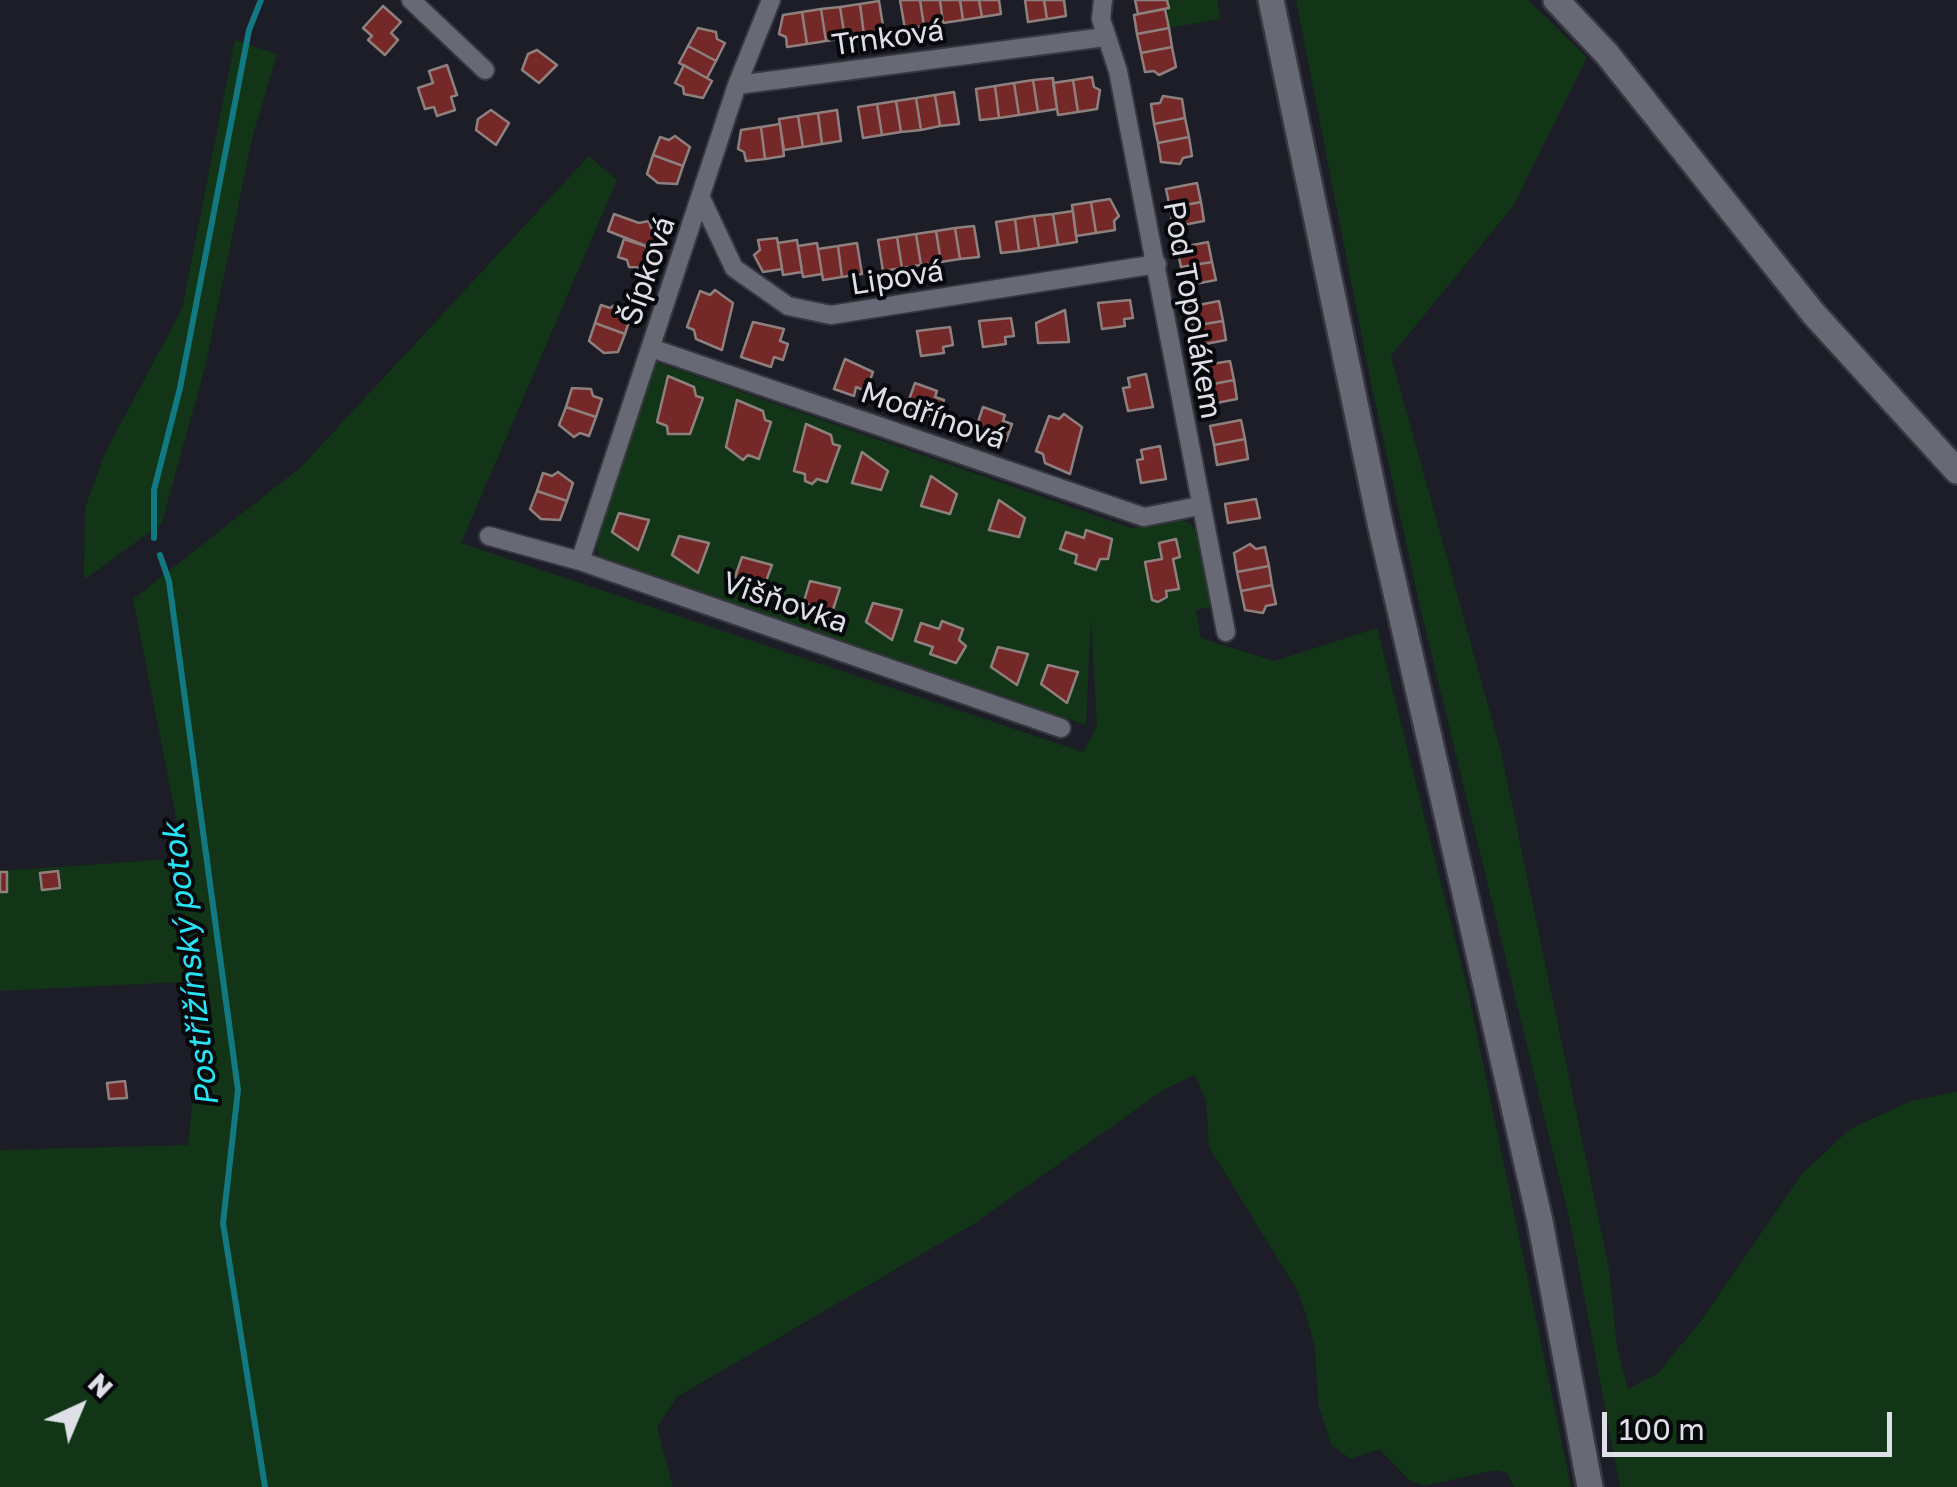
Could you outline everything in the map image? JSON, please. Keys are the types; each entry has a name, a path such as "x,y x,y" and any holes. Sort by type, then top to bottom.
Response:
{"main road":[{"path":"1271,0 1380,523 1540,1221 1590,1487"},
{"path":"1556,0 1607,54 1813,314 1957,470"}],"street":[{"path":"412,0 485,70"},
{"name":"Šípková","path":"580,562 737,86 771,0"},
{"name":"Pod Topolákem","path":"1103,0 1104,37 1118,71 1226,632"},
{"name":"Trnková","path":"737,86 1104,37"},
{"name":"Lipová","path":"701,198 734,268 788,306 831,315 1157,264"},
{"name":"Modřínová","path":"651,348 1144,517 1200,506"},
{"name":"Višňovka","path":"489,536 580,562 1061,728"}],"green space":[{"path":"1167,0 1217,0 1221,19 1169,28"},
{"path":"1296,0 1528,0 1587,57 1514,205 1391,356 1501,752 1609,1269 1617,1347 1628,1389 1658,1373 1701,1321 1801,1175 1850,1129 1913,1100 1957,1092 1957,1487 1620,1487 1571,1226 1420,607 1371,383"},
{"path":"235,40 277,54 252,139 206,363 162,523 84,580 85,508 105,453 182,309"},
{"path":"589,156 617,180 461,543 1083,752 1097,727 1091,619 1086,725 600,557 593,540 653,361 1131,528 1181,519 1191,524 1197,533 1211,607 1196,610 1201,638 1274,661 1377,628 1467,987 1571,1487 1514,1487 1507,1473 1495,1470 1424,1486 1410,1481 1379,1449 1351,1459 1331,1445 1318,1403 1315,1348 1306,1314 1297,1290 1209,1147 1206,1101 1195,1075 1165,1089 975,1223 677,1397 657,1427 673,1487 0,1487 0,1150 188,1145 204,981 0,991 0,871 184,858 133,599 301,467"}],"building":[{"path":"900,0 920,0 924,26 905,29"},
{"path":"920,0 940,0 943,23 924,26"},
{"path":"940,0 960,0 963,20 943,23"},
{"path":"960,0 979,0 982,17 963,20"},
{"path":"979,0 999,0 1001,14 982,17"},
{"path":"1025,0 1044,0 1047,19 1028,22"},
{"path":"1044,0 1064,0 1066,16 1047,19"},
{"path":"1135,0 1167,0 1169,8 1138,14"},
{"path":"879,1 884,32 864,35 860,4"},
{"path":"860,4 864,35 845,38 840,7"},
{"path":"383,6 401,22 391,33 398,40 385,55 368,40 372,36 363,28"},
{"path":"840,7 845,38 826,41 821,9"},
{"path":"821,9 826,41 807,44 802,12"},
{"path":"1165,9 1169,28 1137,34 1134,15"},
{"path":"802,12 807,44 787,47 786,37 779,34 783,15"},
{"path":"698,28 716,32 717,39 725,43 716,61 688,46"},
{"path":"1169,28 1172,47 1141,53 1137,34"},
{"path":"688,46 716,61 707,78 679,63"},
{"path":"1172,47 1176,67 1159,75 1145,72 1141,53"},
{"path":"537,50 557,65 539,83 522,70 528,54"},
{"path":"447,65 457,95 451,97 455,110 437,116 434,107 425,109 418,88 433,83 429,71"},
{"path":"684,65 712,81 703,98 684,94 683,87 675,83"},
{"path":"1092,77 1094,87 1100,90 1097,109 1078,112 1073,80"},
{"path":"1053,78 1057,109 1038,112 1033,80"},
{"path":"1033,80 1038,112 1019,115 1014,83"},
{"path":"1073,80 1078,112 1058,115 1053,83"},
{"path":"1014,83 1019,115 999,118 995,86"},
{"path":"995,86 999,118 980,120 976,89"},
{"path":"954,92 959,124 940,126 935,95"},
{"path":"935,95 940,126 921,130 916,98"},
{"path":"1163,96 1182,99 1185,118 1154,124 1151,104 1160,103"},
{"path":"916,98 921,130 901,132 896,101"},
{"path":"896,101 901,132 882,135 877,104"},
{"path":"877,104 882,135 863,138 858,107"},
{"path":"491,110 509,123 496,145 476,130 478,119"},
{"path":"837,110 841,141 822,144 818,113"},
{"path":"818,113 822,144 803,147 798,116"},
{"path":"798,116 803,147 784,150 779,119"},
{"path":"1185,118 1189,137 1158,143 1154,124"},
{"path":"780,124 784,156 765,159 761,127"},
{"path":"761,127 765,159 746,161 744,152 738,149 741,130"},
{"path":"675,136 690,147 683,166 653,155 660,137 669,140"},
{"path":"1189,137 1192,156 1183,158 1180,164 1161,162 1158,143"},
{"path":"653,155 683,166 677,184 658,183 647,174"},
{"path":"1197,183 1201,202 1170,208 1166,189"},
{"path":"1110,199 1119,216 1114,221 1115,230 1096,233 1091,202"},
{"path":"1091,202 1096,233 1076,236 1072,205"},
{"path":"1201,202 1204,221 1173,227 1170,208"},
{"path":"1073,211 1077,242 1058,245 1053,214"},
{"path":"614,214 639,223 649,221 651,228 660,231 654,249 608,231"},
{"path":"1053,214 1058,245 1039,248 1034,216"},
{"path":"1034,216 1039,248 1019,251 1015,219"},
{"path":"1015,219 1019,251 1001,253 996,222"},
{"path":"974,226 979,257 960,259 955,228"},
{"path":"955,228 960,259 941,262 936,231"},
{"path":"936,231 941,262 921,265 916,234"},
{"path":"916,234 921,265 902,268 897,237"},
{"path":"897,237 902,268 883,271 878,240"},
{"path":"777,238 782,269 763,272 754,255 760,250 758,240"},
{"path":"624,239 654,249 648,268 629,267 627,260 618,257"},
{"path":"797,240 802,272 783,275 778,243"},
{"path":"1208,242 1212,262 1181,267 1177,248"},
{"path":"817,243 822,274 803,277 798,246"},
{"path":"857,243 862,274 842,277 838,246"},
{"path":"838,246 842,277 823,280 818,249"},
{"path":"1212,262 1216,280 1184,286 1181,267"},
{"path":"715,290 733,303 722,350 696,339 694,330 687,327 700,291 710,295"},
{"path":"1130,300 1133,318 1124,319 1125,326 1102,329 1098,303"},
{"path":"1219,301 1223,321 1192,326 1188,307"},
{"path":"616,304 631,315 625,334 595,323 601,305 610,308"},
{"path":"1065,310 1069,342 1038,343 1036,323"},
{"path":"1011,318 1014,336 1005,337 1006,344 983,347 979,321"},
{"path":"1223,321 1226,340 1195,346 1192,326"},
{"path":"753,322 784,329 780,341 788,344 783,360 774,357 771,367 741,357"},
{"path":"595,323 625,334 618,352 604,353 589,341"},
{"path":"950,327 953,345 943,347 944,353 921,356 917,331"},
{"path":"845,359 873,372 866,391 856,387 854,396 834,389"},
{"path":"1230,361 1234,380 1203,386 1199,366"},
{"path":"1146,374 1153,407 1128,411 1123,388 1130,387 1128,378"},
{"path":"668,376 694,387 696,396 703,398 690,434 668,434 667,426 657,422"},
{"path":"1234,380 1237,399 1206,405 1203,386"},
{"path":"915,383 937,391 935,397 944,400 937,418 906,408"},
{"path":"572,388 591,389 593,396 602,399 596,417 566,407"},
{"path":"737,400 763,411 765,420 771,422 759,459 748,455 743,460 726,447"},
{"path":"566,407 596,417 589,436 580,433 574,437 559,425"},
{"path":"983,407 1005,415 1003,421 1012,424 1006,441 975,431"},
{"path":"1064,414 1082,427 1070,474 1045,463 1043,454 1036,451 1049,416 1059,419"},
{"path":"1241,420 1245,439 1214,445 1210,426"},
{"path":"806,424 831,435 833,444 840,446 827,482 817,479 812,484 805,481 805,474 794,471"},
{"path":"1245,439 1248,459 1217,465 1214,445"},
{"path":"1160,446 1166,479 1141,483 1137,460 1143,459 1141,450"},
{"path":"862,452 888,471 881,490 852,483"},
{"path":"558,472 573,483 567,501 537,491 543,473 552,476"},
{"path":"931,476 957,494 950,514 921,506"},
{"path":"537,491 567,501 560,520 541,519 530,509"},
{"path":"1256,499 1260,518 1228,523 1225,504"},
{"path":"999,500 1025,518 1019,537 989,530"},
{"path":"619,513 649,520 638,550 612,532"},
{"path":"1086,530 1112,539 1108,559 1100,559 1096,570 1075,563 1077,555 1060,549 1066,532 1084,538"},
{"path":"679,536 709,543 698,573 672,555"},
{"path":"1176,539 1180,557 1173,559 1179,589 1166,591 1167,597 1158,602 1152,600 1145,562 1162,559 1159,543"},
{"path":"1250,544 1256,549 1265,547 1269,566 1237,572 1234,553"},
{"path":"742,557 772,565 761,595 735,577"},
{"path":"1269,566 1272,585 1241,591 1237,572"},
{"path":"810,581 840,588 830,619 804,601"},
{"path":"1272,585 1276,604 1266,606 1263,613 1245,610 1241,591"},
{"path":"873,603 902,610 892,640 866,622"},
{"path":"942,621 963,629 959,640 966,646 956,663 930,654 933,647 915,641 921,623 939,629"},
{"path":"998,647 1028,654 1017,685 991,667"},
{"path":"1048,665 1078,672 1067,703 1041,684"},
{"path":"58,871 60,888 42,890 40,873"},
{"path":"0,872 7,872 7,892 0,892"},
{"path":"125,1081 127,1098 109,1099 107,1083"}],"waterway":[{"name":"Postřižínský potok","path":"154,538 154,490 180,388 249,30 261,0"},
{"name":"Postřižínský potok","path":"160,555 169,581 238,1090 223,1223 265,1487"}]}
